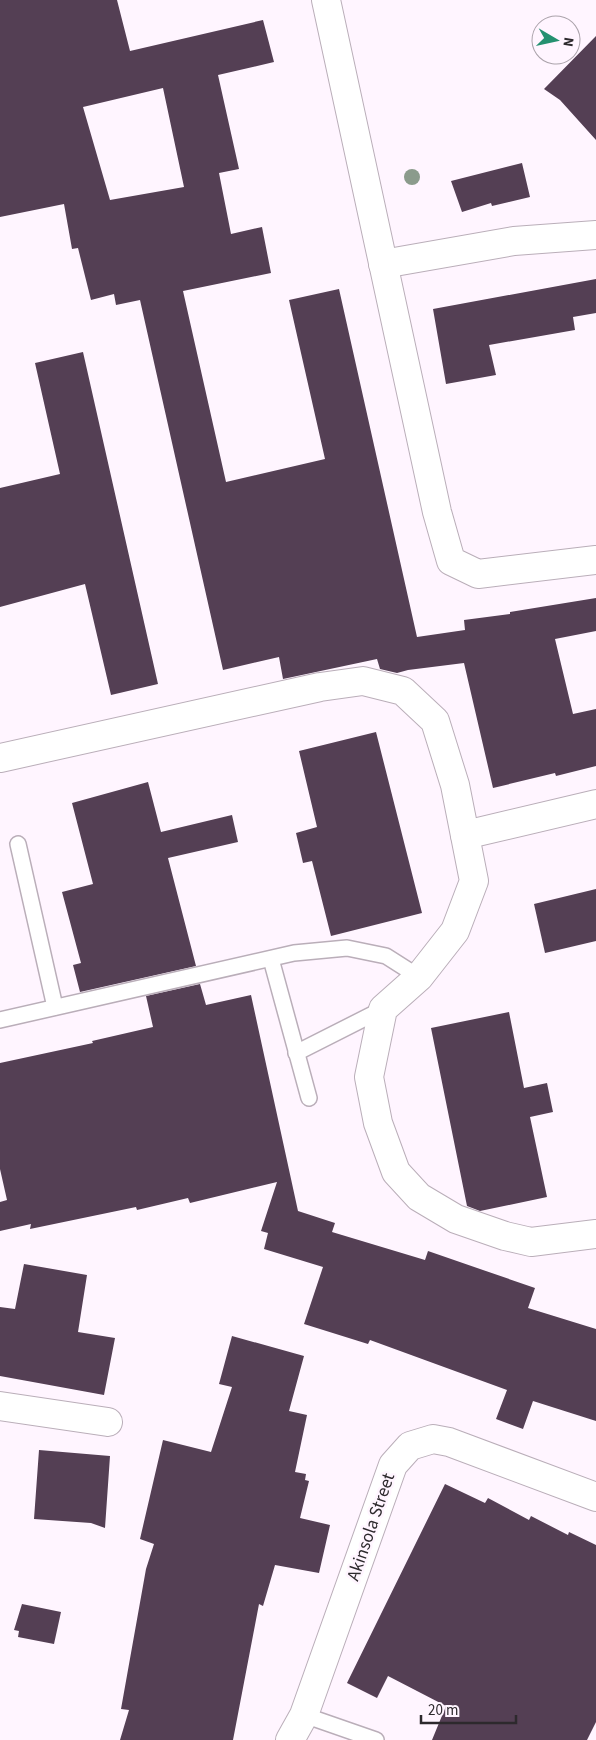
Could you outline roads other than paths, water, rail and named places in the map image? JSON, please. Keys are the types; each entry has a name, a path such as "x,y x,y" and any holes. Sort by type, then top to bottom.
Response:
{"street":[{"path":"326,0 437,512 451,561 478,574 596,560"},
{"path":"383,264 514,241 596,235"},
{"path":"0,758 320,687 363,681 402,691 435,721 455,785 474,882 455,931 419,976 383,1009 369,1077 378,1123 396,1172 419,1197 456,1219 505,1236 531,1242 596,1234"},
{"path":"465,835 596,804"},
{"path":"0,1406 108,1422"},
{"name":"Akinsola Street","path":"290,1740 304,1715 393,1465 410,1446 433,1439 449,1442 596,1497"}],"lane":[{"path":"18,844 55,1007"},
{"path":"0,1020 294,953 347,948 386,956 419,976"},
{"path":"271,959 309,1098"},
{"path":"296,1052 383,1009"},
{"path":"304,1715 376,1740"}]}
